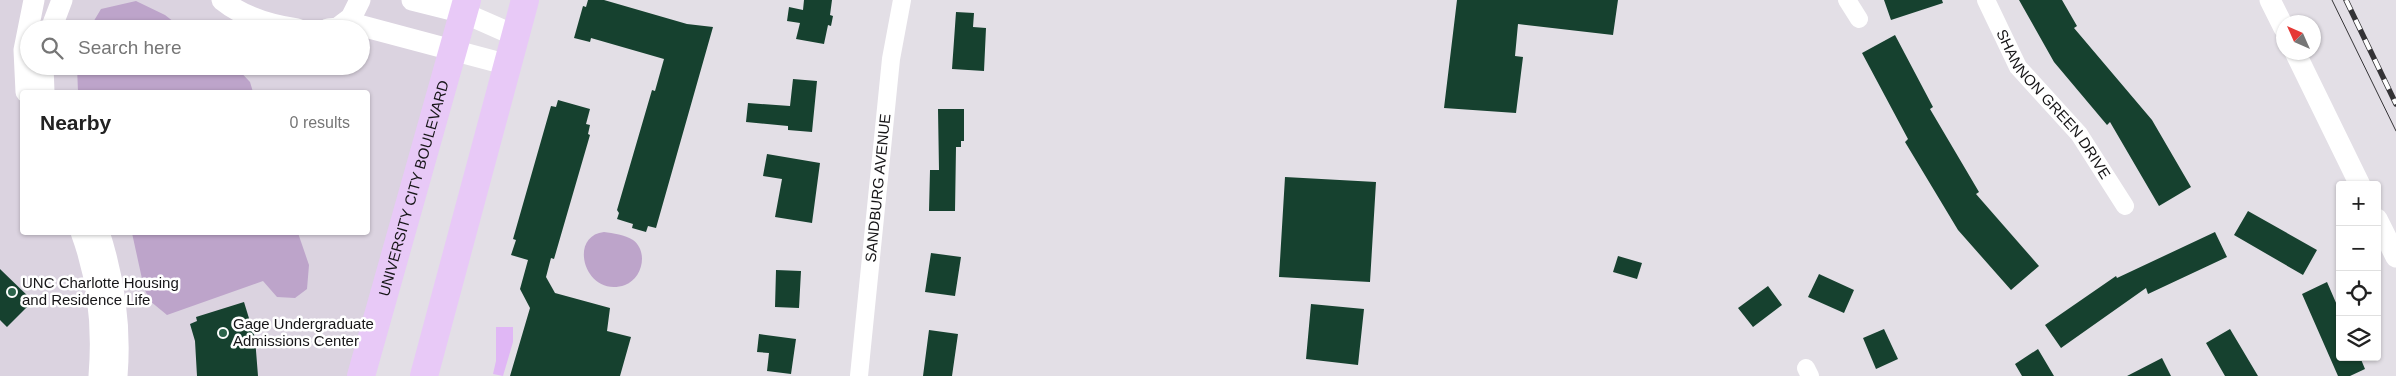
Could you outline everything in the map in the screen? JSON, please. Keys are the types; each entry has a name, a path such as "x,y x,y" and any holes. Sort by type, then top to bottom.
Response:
{"main road":[{"path":"424,376 525,0"},
{"name":"UNIVERSITY CITY BOULEVARD","path":"361,376 466,7"}],"street":[{"path":"30,20 34,0"},
{"path":"54,20 62,0"},
{"path":"222,0 237,10 260,20"},
{"path":"347,20 351,18 360,0"},
{"path":"412,0 466,7 516,36"},
{"name":"SANDBURG AVENUE","path":"859,376 891,60 902,0"},
{"path":"1847,0 1859,19"},
{"name":"SHANNON GREEN DRIVE","path":"1986,0 2018,67 2079,134 2125,206"},
{"path":"2270,0 2278,15"},
{"path":"370,28 508,65"},
{"path":"2300,60 2358,181"},
{"path":"25,75 26,90"},
{"path":"43,75 44,90"},
{"path":"2380,226 2396,257"},
{"path":"82,235 91,263 97,297 100,333 99,376"},
{"path":"100,235 111,276 115,305 117,376"}],"shaded area":[{"path":"0,0 461,0 354,376 0,376"},
{"path":"136,1 171,20 94,20 101,9"},
{"path":"77,75 243,75 250,82 252,90 78,90"},
{"path":"604,232 630,238 638,245 641,251 642,258 639,271 631,282 625,285 611,287 600,283 591,275 586,265 584,254 586,244 593,236"},
{"path":"132,235 299,235 309,265 307,289 295,298 277,297 263,281 167,315 150,301 144,288"},
{"path":"496,327 513,327 513,342 503,376 493,374 496,361"}],"building":[{"path":"588,0 604,0 687,24 713,27 656,228 648,226 646,232 632,228 633,224 617,219 619,213 617,210 652,90 655,91 664,59 591,38 590,42 574,38 583,6 586,7"},
{"path":"804,0 832,0 830,15 833,16 831,26 828,25 824,44 796,39 800,23 787,21 789,7 803,10"},
{"path":"1457,0 1618,0 1613,35 1518,24 1515,56 1523,57 1516,113 1444,108"},
{"path":"1884,0 1942,0 1943,3 1891,20"},
{"path":"2019,0 2062,0 2077,26 2074,28 2152,120 2191,187 2159,206 2110,122 2107,125 2054,62"},
{"path":"956,12 974,13 973,27 986,28 984,71 952,69"},
{"path":"1895,35 1933,107 1930,109 1979,192 1976,194 2039,266 2011,290 1958,230 1905,142 1908,139 1862,53"},
{"path":"793,79 817,81 812,132 788,130 788,126 746,122 748,103 790,106"},
{"path":"558,100 590,109 586,124 590,125 588,134 590,135 554,259 551,258 546,277 555,293 610,308 607,331 631,337 620,376 510,376 530,308 520,289 528,260 511,255 516,240 513,239 551,106 556,107"},
{"path":"938,109 964,109 964,141 961,141 961,147 956,147 955,211 929,211 930,170 939,170"},
{"path":"767,154 820,163 812,223 775,217 782,179 763,176"},
{"path":"1285,177 1376,182 1370,282 1279,277"},
{"path":"2248,211 2317,250 2303,275 2234,235"},
{"path":"2215,232 2227,257 2148,294 2146,288 2061,348 2045,325 2116,276 2117,278"},
{"path":"931,253 961,257 955,296 925,292"},
{"path":"1618,256 1642,263 1637,279 1613,272"},
{"name":"UNC Charlotte Housing and Residence Life","path":"0,269 33,301 7,327 0,320"},
{"path":"776,270 801,271 799,308 775,307"},
{"path":"1819,274 1854,290 1844,313 1808,297"},
{"path":"2327,282 2336,303 2336,361 2362,361 2365,369 2350,376 2338,376 2302,294"},
{"path":"1768,286 1782,305 1753,327 1738,308"},
{"name":"Gage Undergraduate Admissions Center","path":"244,302 255,338 258,376 197,376 195,341 190,324 197,321 196,317"},
{"path":"1311,304 1364,309 1358,365 1306,359"},
{"path":"1884,329 1898,359 1876,369 1863,338"},
{"path":"2230,329 2258,376 2225,376 2206,343"},
{"path":"929,330 958,334 952,376 923,376"},
{"path":"759,334 796,339 791,374 767,371 769,353 757,352"},
{"path":"2038,349 2054,376 2022,376 2015,364"},
{"path":"2162,358 2171,376 2127,376"}],"tram line":[{"path":"2332,0 2396,131"}],"railway":[{"path":"2346,0 2396,104"}],"place":[{"name":"UNC Charlotte Housing and Residence Life","path":"12,292"},
{"name":"Gage Undergraduate Admissions Center","path":"223,333"}]}
